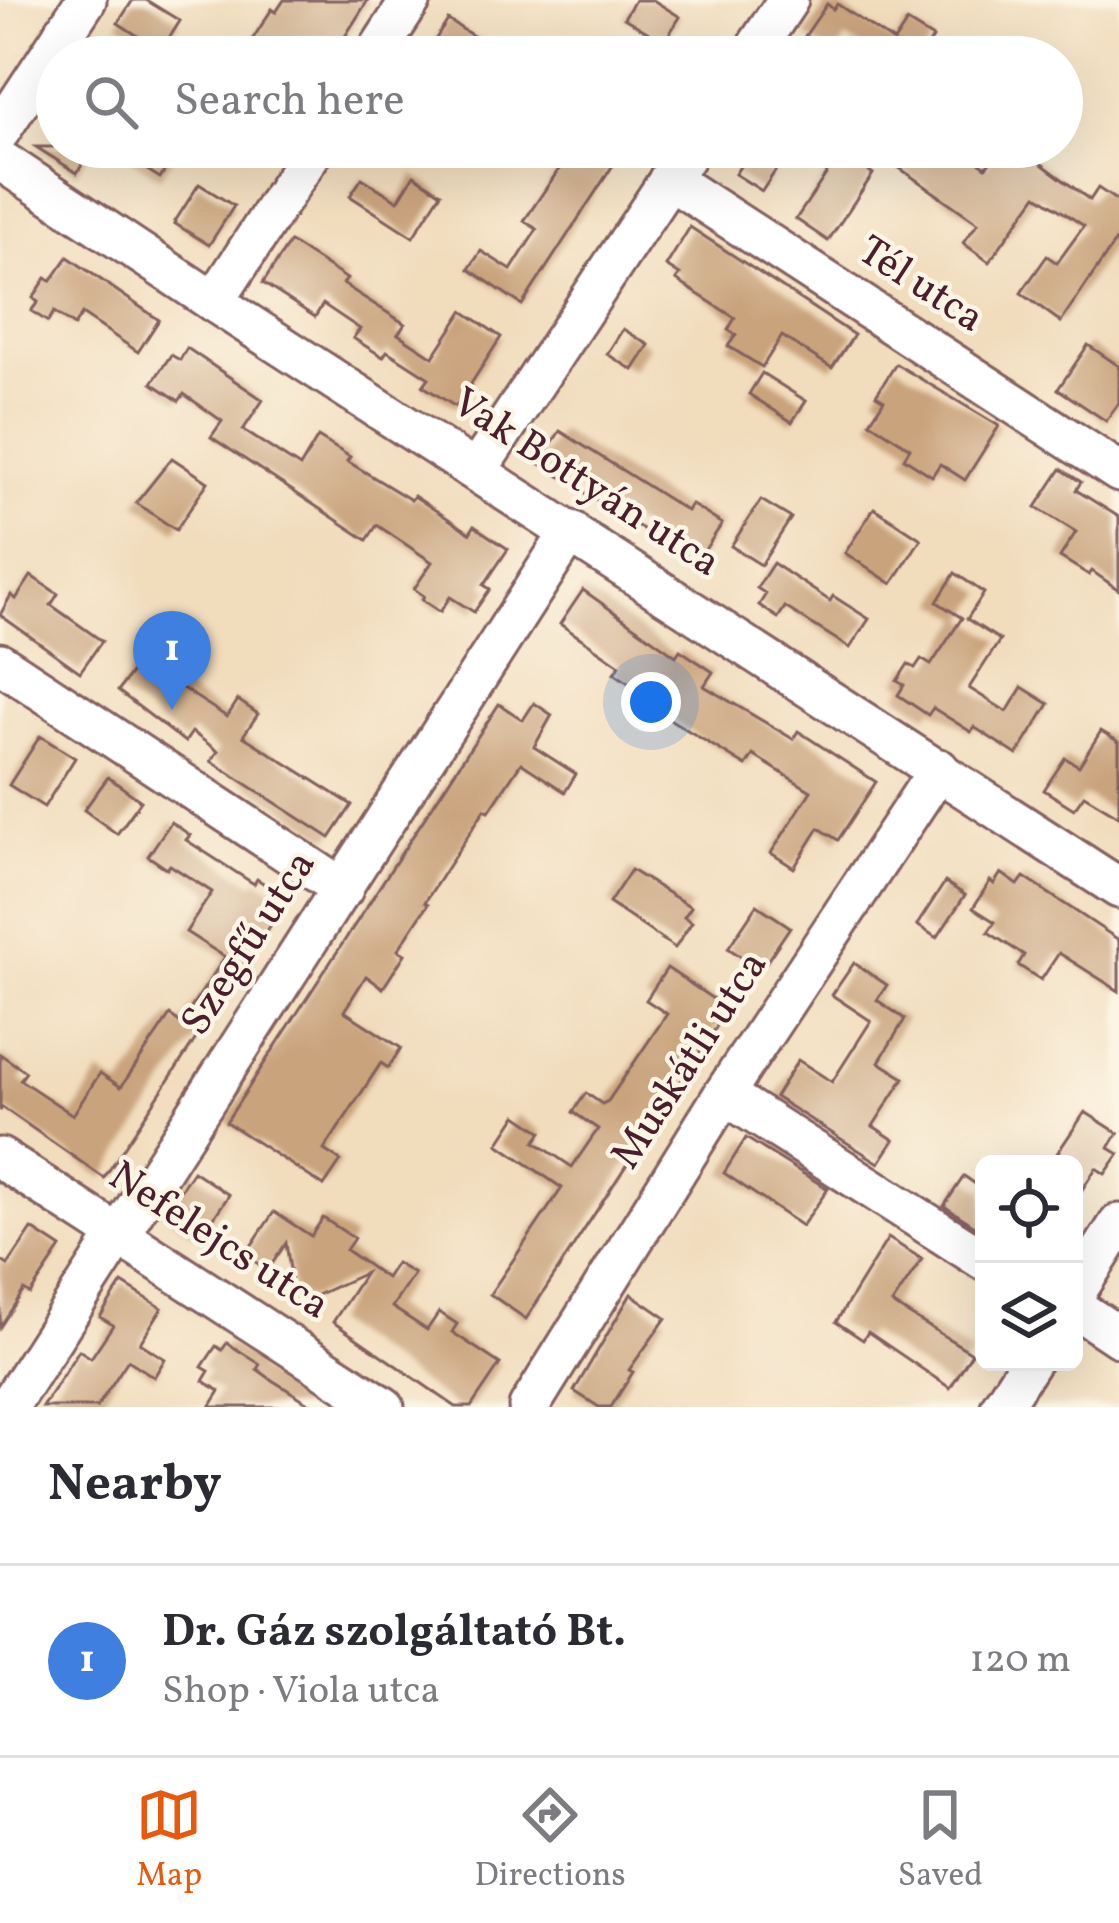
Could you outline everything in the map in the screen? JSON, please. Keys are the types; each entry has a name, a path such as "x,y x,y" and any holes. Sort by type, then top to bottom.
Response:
{"street":[{"path":"62,36 86,0"},
{"path":"388,36 411,0"},
{"path":"764,36 788,0"},
{"path":"0,131 36,76"},
{"name":"Vak Bottyán utca","path":"0,160 1119,888"},
{"path":"214,302 301,168"},
{"path":"477,470 677,168"},
{"name":"Tél utca","path":"687,168 1119,472"},
{"name":"Szegfű utca","path":"8,1407 571,532"},
{"path":"0,663 343,889"},
{"name":"Muskátli utca","path":"529,1407 724,1094 939,769"},
{"path":"724,1094 975,1254"},
{"name":"Nefelejcs utca","path":"0,1158 384,1407"},
{"path":"1083,1280 1119,1225"},
{"path":"1083,1313 1119,1337"},
{"path":"1001,1407 1024,1371"}],"building":[{"path":"133,0 146,0 180,21 170,36 138,36 118,23"},
{"path":"284,0 368,0 345,36 255,36 272,9 276,12"},
{"path":"635,0 653,0 680,17 668,36 654,36 624,18"},
{"path":"827,4 833,9 837,4 885,36 805,36"},
{"path":"448,20 473,36 438,36"},
{"path":"907,22 930,36 898,36"},
{"path":"144,168 166,168 160,178"},
{"path":"560,168 611,168 522,305 469,269 481,251 511,270 537,229 524,221"},
{"path":"739,168 777,168 762,191 735,174"},
{"path":"830,168 864,168 873,174 828,241 796,219"},
{"path":"899,168 1047,168 1090,200 1098,188 1119,202 1119,236 1061,322 1021,293 1047,256 1057,263 1084,226 1037,195 989,262 963,243 978,223"},
{"path":"414,175 441,193 413,237 350,196 362,178 398,201"},
{"path":"199,184 234,206 209,245 174,223"},
{"path":"690,227 854,335 832,368 782,336 762,367 728,346 736,335 728,330 735,318 676,280 680,275 666,266"},
{"path":"290,242 405,324 398,334 433,357 463,311 501,337 456,407 423,386 429,378 387,351 383,357 353,338 360,329 323,304 315,317 263,283"},
{"path":"68,257 159,320 138,352 82,314 74,326 54,312 48,322 31,311 46,278 51,281"},
{"path":"623,329 649,345 633,370 607,354"},
{"path":"1088,345 1119,366 1119,403 1106,421 1058,389"},
{"path":"187,348 263,400 243,430 300,467 318,437 350,457 347,461 411,500 414,496 470,533 474,526 508,549 484,585 490,589 474,612 450,597 440,612 422,600 424,596 414,589 432,562 377,525 367,540 211,437 222,421 184,394 179,401 152,383 171,355 180,360"},
{"path":"896,364 999,426 965,480 940,464 932,476 904,458 910,448 870,422 884,400 876,395"},
{"path":"762,373 806,401 792,422 749,394"},
{"path":"560,431 687,511 691,504 722,524 696,563 539,463"},
{"path":"172,458 208,482 176,530 136,503"},
{"path":"1061,469 1081,482 1076,490 1119,517 1119,590 1060,557 1076,532 1036,507"},
{"path":"761,500 791,518 761,565 731,546"},
{"path":"874,508 921,539 892,584 845,553"},
{"path":"773,563 830,601 833,596 869,619 850,648 785,607 778,618 759,605 766,594 757,588"},
{"path":"955,573 984,593 967,619 1000,640 969,688 1007,712 1022,687 1049,704 1017,755 974,727 971,732 933,708 928,715 898,695 904,685 897,681 908,664 915,668 921,659 931,665 962,618 937,602"},
{"path":"31,576 58,594 51,605 102,641 80,672 0,615 11,595 16,599"},
{"path":"583,590 676,656 680,650 713,672 704,686 793,739 798,731 876,782 838,840 819,828 794,868 771,853 811,791 753,755 746,766 663,715 667,709 614,673 620,665 560,624"},
{"path":"136,666 163,684 167,678 227,717 238,700 258,714 243,736 352,805 330,838 211,761 218,751 192,732 185,742 118,691"},
{"path":"534,703 552,715 534,747 576,774 565,792 521,763 425,902 398,950 405,954 383,988 366,976 344,1011 401,1048 388,1068 381,1063 324,1150 341,1161 324,1186 226,1122 499,704 523,720"},
{"path":"1101,731 1119,742 1119,816 1084,795 1074,809 1044,790 1065,758 1079,766"},
{"path":"40,736 75,758 44,807 9,785"},
{"path":"108,777 141,801 117,834 84,810"},
{"path":"171,822 190,835 186,840 254,884 257,879 288,899 104,1178 2,1107 0,1111 0,1054 26,1072 20,1080 73,1115 100,1073 121,1087 170,1015 181,1023 225,957 186,932 212,892 148,856"},
{"path":"631,870 691,907 684,917 692,922 675,948 609,903"},
{"path":"1001,873 1018,885 1024,877 1119,940 1119,991 1059,953 1041,980 1018,965 1024,955 988,932 995,922 973,908"},
{"path":"945,882 965,895 937,938 917,925"},
{"path":"757,905 790,927 761,970 728,948"},
{"path":"854,963 887,985 877,1000 905,1019 879,1062 904,1078 873,1126 894,1140 879,1163 775,1097 798,1060 832,1082 871,1021 832,995"},
{"path":"667,968 728,1009 526,1319 490,1294 562,1188 498,1144 517,1115 542,1132 535,1142 572,1167 598,1129 573,1112 586,1093 602,1104 608,1101 667,1014 646,1000"},
{"path":"1085,1112 1118,1133 1109,1148 1119,1154 1105,1174 1096,1168 1083,1188 1083,1155 1056,1155"},
{"path":"746,1138 828,1189 802,1226 724,1173"},
{"path":"193,1171 229,1195 200,1238 164,1214"},
{"path":"964,1176 975,1184 975,1226 944,1206"},
{"path":"274,1212 311,1236 323,1218 354,1238 346,1250 386,1278 396,1263 414,1274 392,1307 427,1330 439,1312 457,1324 452,1332 500,1364 471,1407 456,1407 333,1322 365,1273 308,1299 293,1289 286,1243 268,1270 245,1255"},
{"path":"32,1229 61,1248 30,1294 24,1290 0,1327 0,1260 8,1265"},
{"path":"888,1238 922,1259 892,1304 972,1353 950,1388 868,1332 863,1340 836,1322"},
{"path":"122,1283 162,1308 140,1343 165,1359 154,1377 128,1360 97,1407 42,1407 79,1350 91,1358 113,1325 100,1317"},
{"path":"631,1294 666,1318 629,1370 633,1372 611,1407 599,1407 574,1391"},
{"path":"227,1343 315,1407 210,1407 220,1391 203,1381 209,1371 202,1367 216,1346 222,1350"}],"place":[{"name":"Dr. Gáz szolgáltató Bt.","path":"172,710"}]}
